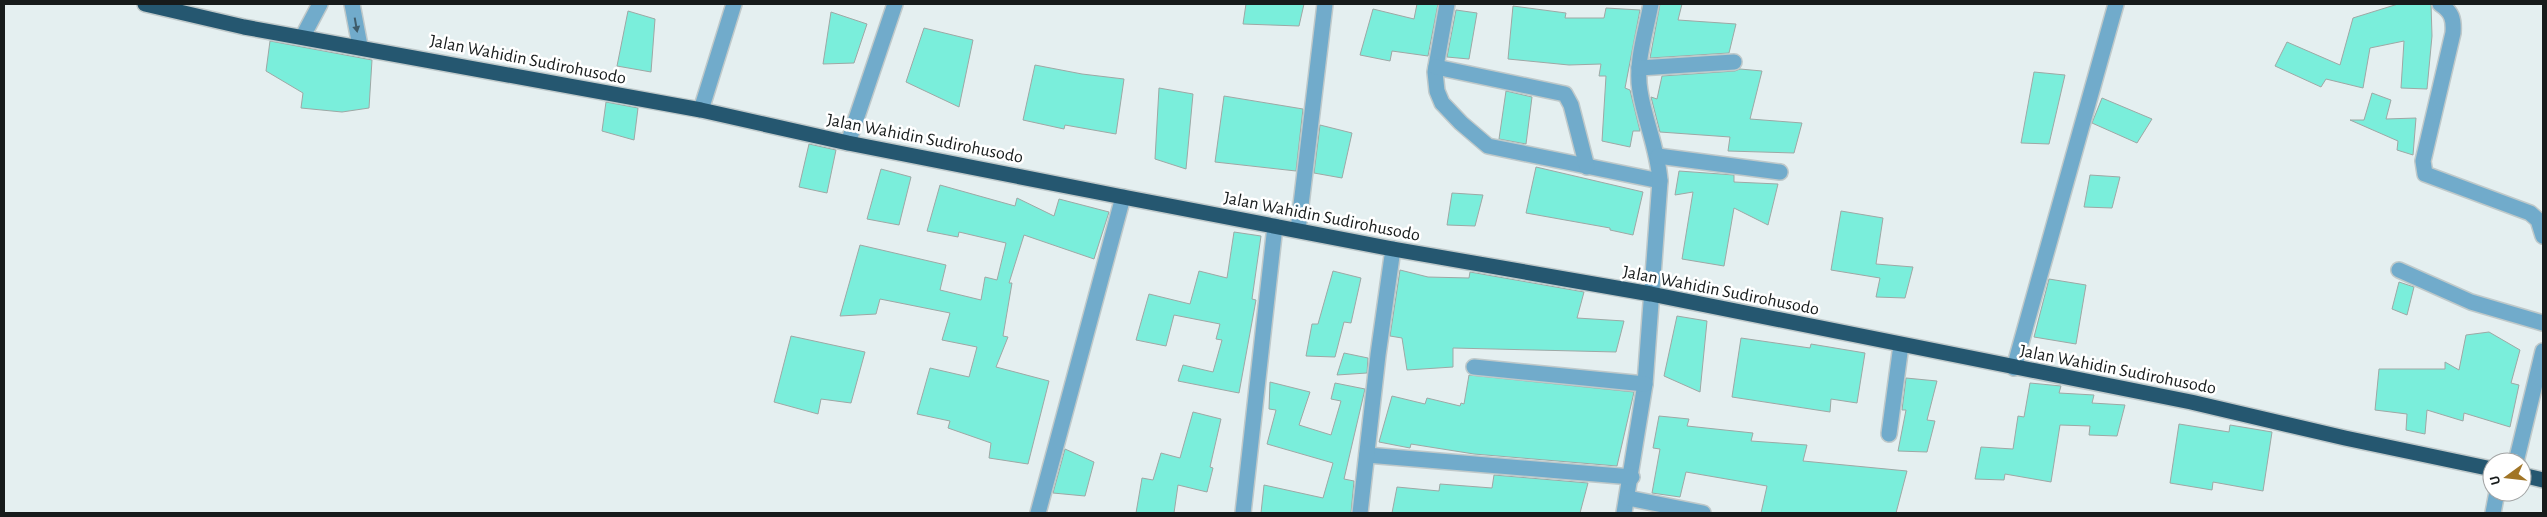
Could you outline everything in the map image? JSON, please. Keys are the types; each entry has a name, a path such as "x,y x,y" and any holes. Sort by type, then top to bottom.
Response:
{"highway":[{"name":"Jalan Wahidin Sudirohusodo","path":"144,4 244,27 360,46 701,110 848,143 1123,197 1652,294 2191,402 2345,438 2482,467"}],"street":[{"path":"303,36 320,4"},
{"path":"352,4 360,46"},
{"path":"701,110 734,4"},
{"path":"848,143 895,4"},
{"path":"1298,230 1325,4"},
{"path":"1447,4 1436,67 1436,86 1442,103 1482,143 1587,167 1660,181"},
{"path":"1624,513 1632,477 1645,384 1660,181 1658,156 1640,90 1639,68 1651,4"},
{"path":"2014,368 2116,4"},
{"path":"2440,4 2450,11 2454,21 2453,34 2423,161 2425,174 2530,214 2538,220 2543,236"},
{"path":"1639,68 1734,62"},
{"path":"1436,67 1565,94 1571,106 1587,167"},
{"path":"1658,156 1780,172"},
{"path":"1038,513 1123,197"},
{"path":"1243,513 1275,226"},
{"path":"1360,513 1393,248"},
{"path":"2399,270 2471,302 2543,323"},
{"path":"1889,434 1901,345"},
{"path":"2518,452 2543,351"},
{"path":"1474,367 1645,384"},
{"path":"1367,455 1632,477"},
{"path":"1628,498 1703,513"}],"building":[{"path":"1246,4 1304,4 1299,26 1243,24"},
{"path":"1417,4 1438,4 1428,56 1392,51 1390,61 1360,55 1373,9 1414,19"},
{"path":"1660,4 1682,4 1678,20 1736,24 1729,53 1650,58"},
{"path":"2398,4 2431,4 2432,36 2427,89 2401,88 2404,41 2370,48 2363,88 2326,79 2321,87 2275,66 2287,42 2340,65 2353,18"},
{"path":"1513,6 1566,13 1565,18 1604,18 1606,8 1640,10 1625,88 1630,90 1640,131 1633,131 1630,147 1602,141 1606,76 1599,76 1601,64 1569,65 1508,59"},
{"path":"1456,10 1477,13 1469,59 1447,57"},
{"path":"628,11 655,19 651,72 617,66"},
{"path":"831,12 867,24 854,63 823,64"},
{"path":"924,28 973,40 959,107 906,82"},
{"path":"270,41 372,60 369,108 342,112 301,108 303,93 266,71"},
{"path":"1035,65 1082,74 1124,79 1116,134 1065,125 1064,129 1023,120"},
{"path":"1740,69 1762,71 1750,119 1802,123 1794,153 1728,151 1730,137 1660,132 1651,97 1657,99 1662,76 1735,71"},
{"path":"2034,72 2065,75 2049,144 2021,143"},
{"path":"1159,88 1193,94 1186,169 1155,159"},
{"path":"1506,91 1532,97 1526,144 1499,139"},
{"path":"2372,93 2391,100 2386,119 2416,118 2413,155 2397,150 2398,141 2350,120 2364,120"},
{"path":"1224,96 1303,109 1296,171 1215,162"},
{"path":"2102,98 2152,119 2137,143 2092,123"},
{"path":"606,102 638,108 634,140 602,131"},
{"path":"1320,125 1352,133 1342,178 1314,173"},
{"path":"809,144 836,150 827,193 799,187"},
{"path":"1536,167 1643,192 1633,235 1610,230 1610,228 1526,213"},
{"path":"881,169 911,177 899,225 867,219"},
{"path":"1679,171 1734,175 1734,182 1778,184 1768,225 1734,208 1724,266 1682,259 1693,192 1675,195"},
{"path":"2090,175 2120,177 2112,208 2084,207"},
{"path":"940,185 1015,206 1017,198 1054,216 1059,199 1109,212 1094,259 1024,235 1009,283 1012,283 1003,336 1008,337 996,367 1049,381 1028,464 989,458 991,443 948,428 950,421 917,414 930,368 969,377 977,347 942,340 950,313 880,299 876,314 840,316 860,245 946,265 940,290 981,300 985,277 997,280 1006,243 959,232 958,237 927,231"},
{"path":"1452,193 1483,195 1475,226 1447,225"},
{"path":"1841,211 1883,218 1876,264 1913,267 1905,298 1876,297 1880,278 1831,270"},
{"path":"1234,232 1261,236 1252,299 1256,300 1239,393 1178,381 1183,365 1213,372 1222,340 1216,339 1220,324 1174,315 1166,346 1136,340 1149,294 1190,304 1199,271 1227,278"},
{"path":"1400,270 1428,277 1469,278 1470,272 1584,292 1577,318 1624,321 1616,352 1453,348 1453,367 1407,370 1402,338 1390,336"},
{"path":"1333,271 1361,278 1351,323 1344,322 1335,357 1306,356 1312,324 1318,324"},
{"path":"2049,279 2086,285 2076,344 2034,337"},
{"path":"2399,282 2414,287 2407,315 2392,309"},
{"path":"1677,316 1707,321 1700,392 1664,376"},
{"path":"2489,332 2520,350 2511,383 2519,385 2510,427 2464,413 2463,421 2427,410 2425,434 2406,430 2407,414 2375,410 2379,369 2445,369 2445,362 2459,370 2466,335"},
{"path":"791,336 865,352 851,403 821,399 818,414 774,402"},
{"path":"1741,338 1810,348 1811,344 1865,353 1857,403 1831,399 1830,412 1732,397"},
{"path":"1344,353 1368,358 1367,373 1337,375"},
{"path":"1469,375 1634,392 1617,466 1474,454 1411,444 1410,448 1379,442 1392,396 1425,404 1427,398 1460,406 1461,403 1464,404"},
{"path":"1906,378 1937,381 1927,420 1935,421 1927,452 1898,451 1906,410 1902,410"},
{"path":"1270,382 1310,392 1299,425 1331,435 1341,401 1331,399 1335,383 1365,389 1344,479 1354,481 1351,513 1261,513 1264,485 1323,498 1333,463 1267,444 1276,410 1269,409"},
{"path":"2030,383 2061,386 2059,393 2094,395 2092,403 2125,405 2117,436 2089,435 2090,426 2060,425 2051,482 2005,474 2004,480 1975,479 1981,447 2013,449 2018,416 2024,417"},
{"path":"1193,412 1221,419 1210,467 1213,468 1207,492 1178,485 1174,513 1136,513 1142,478 1153,480 1161,453 1180,458"},
{"path":"1659,416 1689,419 1687,426 1753,433 1751,441 1807,445 1803,461 1907,471 1896,513 1761,513 1767,486 1686,472 1680,497 1652,493 1660,449 1653,448"},
{"path":"2179,424 2229,432 2230,425 2272,432 2263,491 2213,482 2212,490 2170,483"},
{"path":"1065,449 1094,462 1085,496 1053,493"},
{"path":"1494,475 1588,483 1580,513 1392,513 1397,487 1439,491 1440,484 1492,488"}]}
